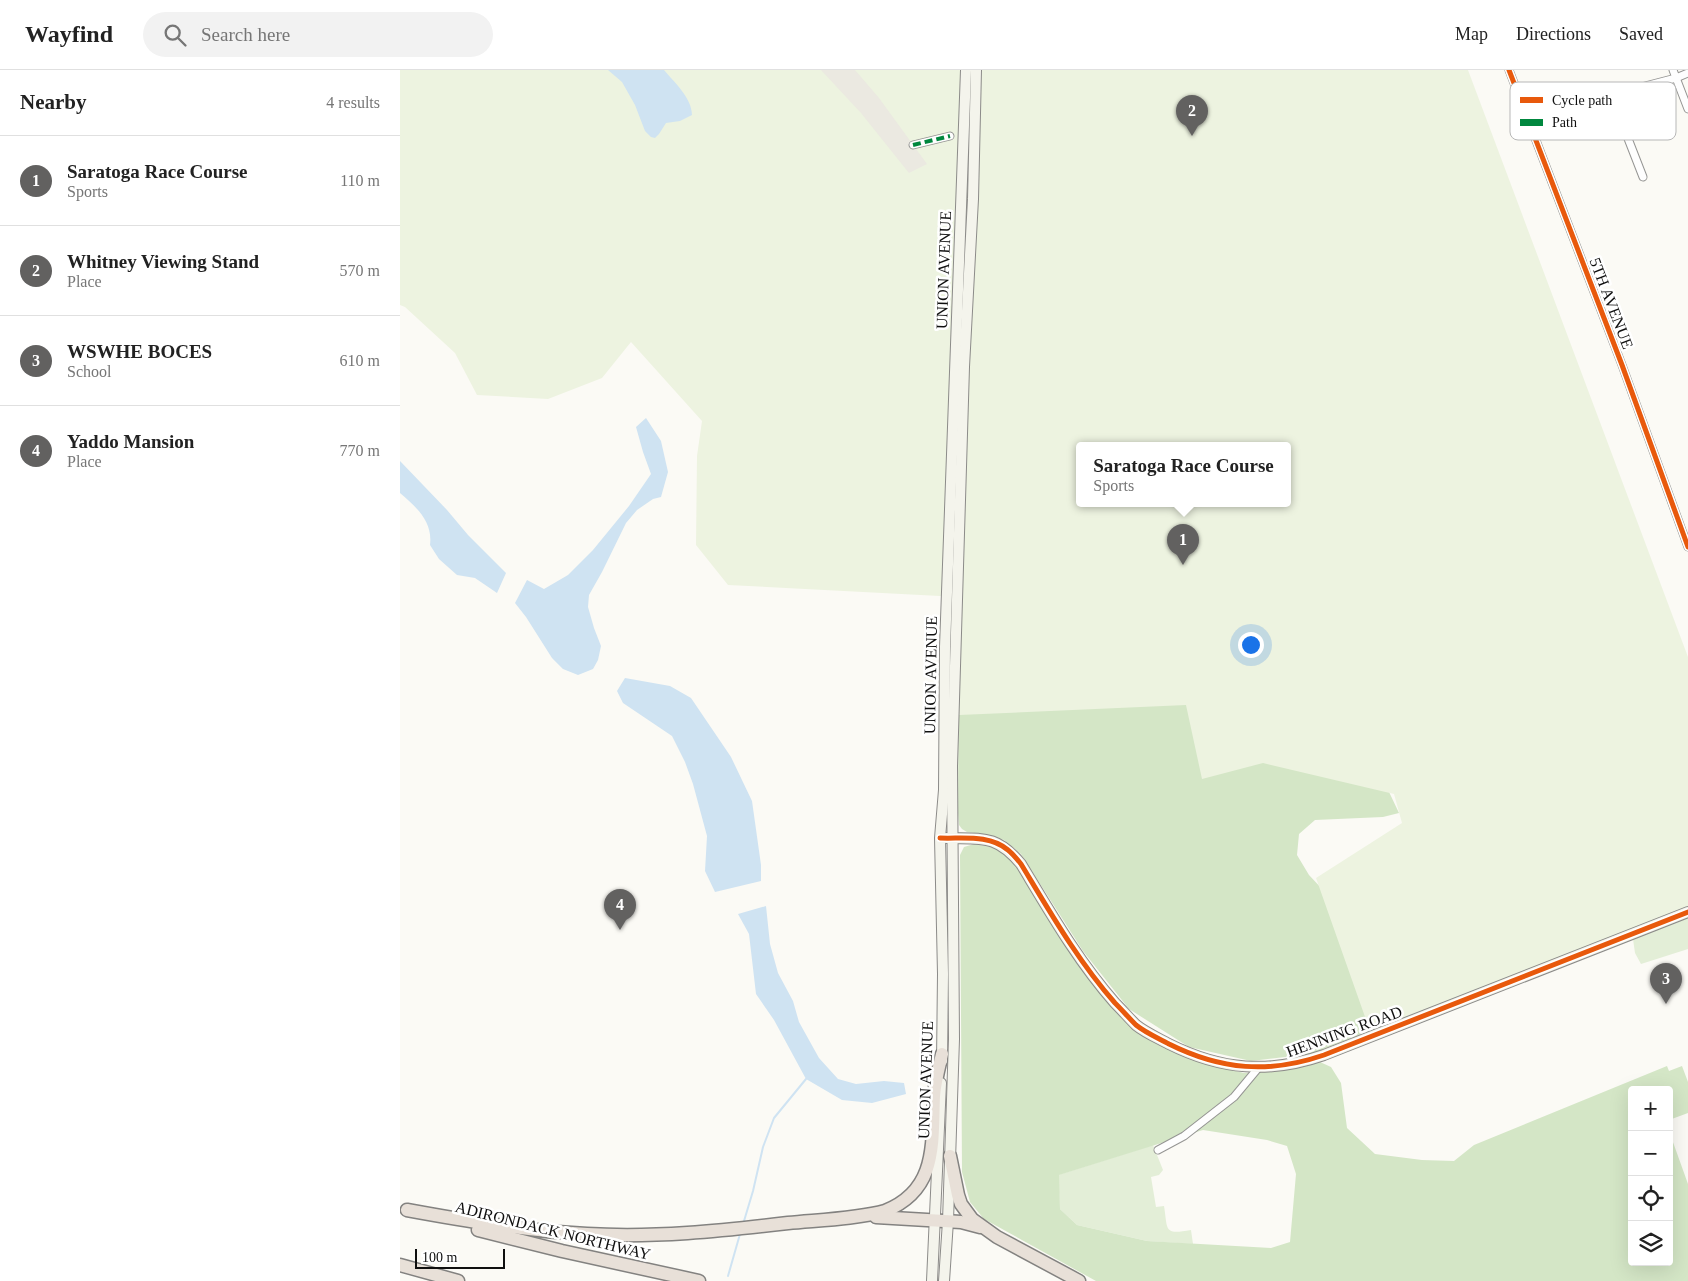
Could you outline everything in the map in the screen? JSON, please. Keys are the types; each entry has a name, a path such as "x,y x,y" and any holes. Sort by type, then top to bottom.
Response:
{"highway":[{"path":"403,1209 502,1226 590,1234 641,1235 677,1234 846,1217 893,1208 909,1198 927,1173 932,1151 935,1092 942,1054"},
{"path":"950,1156 955,1185 961,1204 972,1219 986,1231"},
{"name":"ADIRONDACK NORTHWAY","path":"403,1209 562,1251 699,1281"},
{"path":"846,1217 968,1223 1079,1281"},
{"path":"400,1265 458,1281"}],"main road":[{"name":"UNION AVENUE","path":"944,1281 942,1221 943,945 940,838 944,790 945,637 966,70"},
{"name":"UNION AVENUE","path":"932,1281 950,1156 954,1039 952,746 964,367 973,199 976,70"},
{"name":"HENNING ROAD","path":"940,838 985,839 1002,845 1010,851 1021,864 1096,981 1135,1024 1152,1035 1192,1054 1227,1064 1247,1067 1285,1066 1324,1055 1688,912"}],"street":[{"name":"5TH AVENUE","path":"1509,70 1514,82"},
{"path":"1673,70 1688,109"},
{"path":"1661,82 1688,73"},
{"path":"913,145 950,136"},
{"name":"5TH AVENUE","path":"1536,140 1622,365 1688,547"},
{"path":"1629,140 1643,177"},
{"path":"1158,1150 1184,1136 1234,1097 1259,1068"}],"green space":[{"path":"400,70 1468,70 1688,657 1688,906 1370,1031 1316,878 1402,823 1394,794 1263,763 1202,779 1186,705 959,715 959,597 728,585 696,545 697,456 702,421 631,342 602,378 548,399 477,395 455,353 405,307 400,305"},
{"path":"1076,506 1082,507 1381,775 1399,813 1383,817 1315,820 1299,834 1297,855 1309,875 1339,907 1688,906 1311,1054 1251,1061 1189,1047 1129,1009 1083,951 1021,854 1004,840 967,832 959,825 959,597"},
{"path":"974,844 996,848 1016,865 1104,999 1125,1019 1228,1069 1244,1073 1273,1071 1320,1062 1331,1067 1341,1083 1347,1128 1375,1154 1422,1160 1454,1161 1474,1145 1667,1066 1669,1071 1682,1066 1688,1082 1688,1113 1673,1119 1673,1086 1628,1086 1628,1266 1673,1266 1673,1142 1688,1184 1688,1281 1096,1281 984,1219 970,1202 962,1172 960,855 964,847","holes":["1203,1130 1267,1140 1287,1146 1296,1174 1290,1242 1271,1248 1147,1241 1077,1225 1060,1209 1059,1175"]},
{"path":"1688,918 1688,949 1641,964 1635,953 1633,939"},
{"path":"1153,1145 1163,1170 1159,1175 1151,1177 1156,1207 1164,1206 1168,1229 1171,1231 1191,1230 1193,1244 1147,1241 1077,1225 1060,1209 1058,1175"}],"shaded area":[{"path":"821,70 855,70 879,98 927,164 909,173 861,113"}],"water":[{"path":"608,70 664,70 686,96 692,115 680,121 666,123 655,138 651,137 645,131 635,105 622,82"},
{"path":"646,418 661,441 668,472 661,497 653,499 637,510 626,523 589,595 588,607 601,646 598,660 593,669 578,675 563,669 552,658 515,603 527,580 544,589 568,575 593,550 629,506 651,474 636,427"},
{"path":"400,461 506,573 497,593 475,578 457,575 439,559 430,545 429,529 422,515 400,493"},
{"path":"625,678 670,686 691,698 731,757 752,801 761,865 761,881 715,892 705,871 707,836 685,762 672,736 623,703 617,691"},
{"path":"766,906 770,944 778,973 793,1001 799,1022 819,1058 838,1079 856,1084 884,1081 904,1083 906,1094 872,1103 842,1100 806,1079 774,1020 756,994 749,934 738,914"}],"waterway":[{"path":"744,1221 763,1147 774,1118 806,1079"},
{"path":"728,1276 740,1234"}],"marked path":[{"path":"913,145 950,136"}],"cycle path":[{"path":"1509,70 1514,82"},
{"path":"1536,140 1622,365 1688,547"},
{"path":"940,838 984,839 1001,845 1012,853 1089,970 1115,1003 1136,1025 1188,1053 1226,1064 1245,1066 1284,1065 1324,1055 1688,912"}],"place":[{"name":"Whitney Viewing Stand","path":"1192,136"},
{"name":"Saratoga Race Course","path":"1183,565"},
{"name":"Yaddo Mansion","path":"620,930"},
{"name":"WSWHE BOCES","path":"1666,1004"}]}
